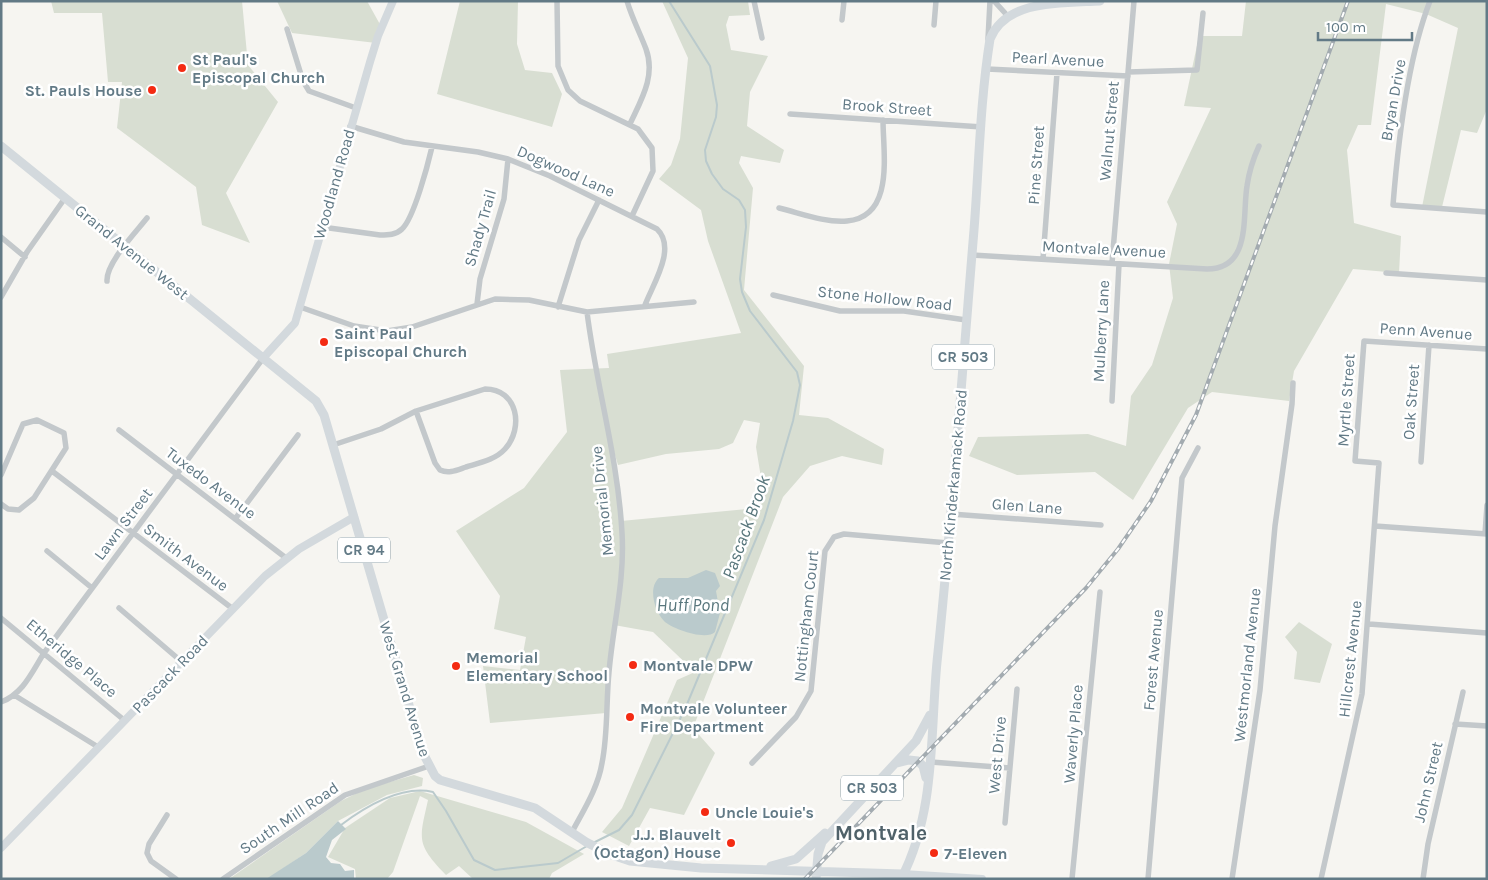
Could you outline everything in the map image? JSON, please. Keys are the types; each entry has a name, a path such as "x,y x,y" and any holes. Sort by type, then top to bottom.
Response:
{"main road":[{"path":"1005,13 1026,4 1100,1"},
{"name":"North Kinderkamack Road","path":"902,876 915,849 926,801 931,762 933,705 988,46 992,32 1005,13"},
{"name":"Grand Avenue West","path":"1,146 264,358"},
{"name":"West Grand Avenue","path":"264,358 316,401 324,415 423,753 435,776 446,783 534,808 586,842 608,854 630,861 817,876 902,876"},
{"name":"CR 503","path":"817,876 822,842 895,764 924,729 933,705"},
{"path":"895,764 909,760 931,762"},
{"path":"918,760 926,774 926,801"},
{"path":"760,870 796,859 826,831 836,827"}],"street":[{"name":"Woodland Road","path":"264,358 296,323 350,126 378,36 393,1"},
{"path":"557,1 558,66 563,83 580,102 630,124 638,129 648,140 654,164 651,177 632,216"},
{"path":"627,1 647,50 650,68 647,86 630,124"},
{"path":"754,1 762,38"},
{"path":"842,20 844,1"},
{"path":"934,25 936,1"},
{"path":"992,1 1005,13"},
{"path":"988,46 992,1"},
{"name":"Walnut Street","path":"1115,263 1134,1"},
{"name":"Bryan Drive","path":"1430,1 1415,52 1402,125 1393,205 1487,212"},
{"name":"Pearl Avenue","path":"987,69 1057,74 1128,74 1198,70 1204,14"},
{"path":"287,29 303,81 309,91 356,108"},
{"name":"Pine Street","path":"1043,259 1057,74"},
{"name":"Brook Street","path":"790,114 982,127"},
{"path":"779,208 846,221 864,217 879,199 883,183 883,120"},
{"name":"Dogwood Lane","path":"350,126 404,142 478,152 508,159 532,168 657,228 666,243 665,254 645,305"},
{"name":"Montvale Avenue","path":"972,255 1211,269 1222,266 1232,260 1242,245 1248,180 1259,146"},
{"path":"322,227 380,235 400,232 406,226 432,147"},
{"name":"Shady Trail","path":"477,304 480,279 504,199 508,159"},
{"path":"1,297 24,256 65,198"},
{"path":"558,307 576,247 599,200"},
{"path":"107,281 108,272 147,218"},
{"path":"1,237 24,256"},
{"name":"Mulberry Lane","path":"1112,401 1115,263"},
{"path":"1386,273 1487,280"},
{"name":"Stone Hollow Road","path":"773,295 833,310 904,312 966,320"},
{"path":"300,306 354,326 387,331 412,327 477,304 514,298 587,312 645,305 694,302"},
{"name":"Memorial Drive","path":"572,832 596,783 604,747 609,670 620,600 623,555 621,517 614,467 598,371 591,349 587,312"},
{"name":"Penn Avenue","path":"1364,341 1487,349"},
{"name":"Myrtle Street","path":"1355,461 1364,341"},
{"name":"Oak Street","path":"1421,462 1429,345"},
{"name":"Lawn Street","path":"1,702 14,695 24,685 44,653 264,358"},
{"name":"Westmorland Avenue","path":"1232,879 1260,690 1275,526 1292,404 1293,383"},
{"path":"333,445 381,429 416,411 444,400 492,389 509,398 516,416 509,443 500,454 449,472 437,467 416,411"},
{"path":"1,475 20,428 32,420 61,430 66,438 66,448 34,498 23,508 14,510 1,504"},
{"name":"Tuxedo Avenue","path":"119,430 286,558"},
{"path":"235,519 298,434"},
{"name":"Forest Avenue","path":"1148,879 1182,478 1198,448"},
{"name":"Hillcrest Avenue","path":"1321,879 1359,711 1366,669 1380,463 1355,461"},
{"name":"Smith Avenue","path":"52,471 233,609"},
{"path":"1375,526 1486,534 1487,505"},
{"name":"Glen Lane","path":"950,514 1101,526"},
{"name":"Pascack Road","path":"3,843 233,609 286,558 354,517"},
{"name":"Nottingham Court","path":"752,763 796,717 811,691 826,551 830,541 844,534 948,543"},
{"path":"47,551 92,588"},
{"name":"Waverly Place","path":"1072,879 1100,592"},
{"path":"119,608 182,662"},
{"name":"Etheridge Place","path":"1,618 124,720"},
{"path":"1369,624 1487,633"},
{"name":"West Drive","path":"1005,823 1017,689"},
{"name":"John Street","path":"1423,879 1428,844 1463,692"},
{"path":"14,695 98,747"},
{"path":"1455,724 1487,726"},
{"path":"931,762 1010,768"},
{"name":"South Mill Road","path":"223,879 345,795 429,766"},
{"path":"167,816 149,844 147,853 151,861 176,879"},
{"name":"CR 94","path":"902,876 982,879"}],"shaded area":[{"path":"51,1 242,1 248,65 278,102 226,193 250,243 202,225 196,187 117,128 122,82 108,82 102,13 54,13"},
{"path":"277,1 367,1 382,28 376,43 292,33"},
{"path":"460,1 518,1 517,44 525,70 552,73 562,94 552,127 437,94"},
{"path":"662,1 748,1 750,15 729,16 726,25 731,50 768,56 750,92 747,126 784,150 780,163 741,156 739,163 753,188 744,290 804,366 799,415 828,418 884,449 882,465 842,456 810,466 783,497 693,728 715,753 684,815 650,808 629,846 602,832 622,808 677,680 695,672 653,632 614,625 606,713 490,723 483,666 520,670 526,637 494,629 500,596 456,531 524,488 567,432 560,370 609,368 607,354 741,333 708,241 701,210 659,179 671,165 680,139 688,58","holes":["744,420 760,423 756,447 762,484 747,509 621,521 612,445 618,465 666,454 719,449 733,443"]},
{"path":"1246,1 1487,1 1487,109 1477,133 1461,130 1442,207 1422,207 1458,28 1426,14 1386,4 1371,125 1358,125 1347,150 1354,223 1401,236 1399,273 1353,269 1294,371 1289,401 1212,392 1188,408 1133,500 1095,472 1017,475 969,456 978,437 1088,434 1126,446 1131,396 1152,365 1173,298 1169,264 1177,224 1167,202 1211,108 1184,106 1199,36 1242,36"},
{"path":"1299,622 1332,644 1320,683 1294,679 1297,652 1285,637"},
{"path":"414,775 423,778 422,786 387,795 338,821 306,853 269,878 229,879 341,801 365,789"},
{"path":"420,791 526,822 584,854 552,873 549,879 473,879 459,866 446,875 429,856 422,841 428,800 420,796 393,872 387,879 356,879 355,869 328,857 345,828 390,798"}],"water":[{"name":"Huff Pond","path":"706,570 715,573 720,586 716,591 720,613 715,632 697,635 681,630 664,621 657,611 653,593 659,578 688,578"},
{"path":"338,821 346,829 332,840 326,857 331,863 340,864 345,871 354,870 354,879 266,879 306,853"}],"waterway":[{"name":"Pascack Brook","path":"593,843 619,830 632,815 685,709 764,520 793,421 800,385 797,372 750,311 742,292 740,279 746,227 745,210 739,200 723,189 712,174 706,161 705,150 716,117 717,105 710,66 669,1"},
{"name":"Pascack Brook","path":"341,825 361,811 384,799 409,792 433,792 474,860 495,870 558,863 587,846"}],"railway":[{"path":"805,879 1086,588 1118,549 1151,501 1196,415 1348,1"}],"place":[{"name":"St Paul's Episcopal Church","path":"182,68"},
{"name":"St. Pauls House","path":"152,90"},
{"name":"Saint Paul Episcopal Church","path":"324,342"},
{"name":"Montvale DPW","path":"633,665"},
{"name":"Memorial Elementary School","path":"456,666"},
{"name":"Montvale Volunteer Fire Department","path":"630,717"},
{"name":"Uncle Louie's","path":"705,812"},
{"name":"J.J. Blauvelt (Octagon) House","path":"731,843"},
{"name":"7-Eleven","path":"934,853"}],"district":[{"name":"Montvale","path":"881,833"}]}
